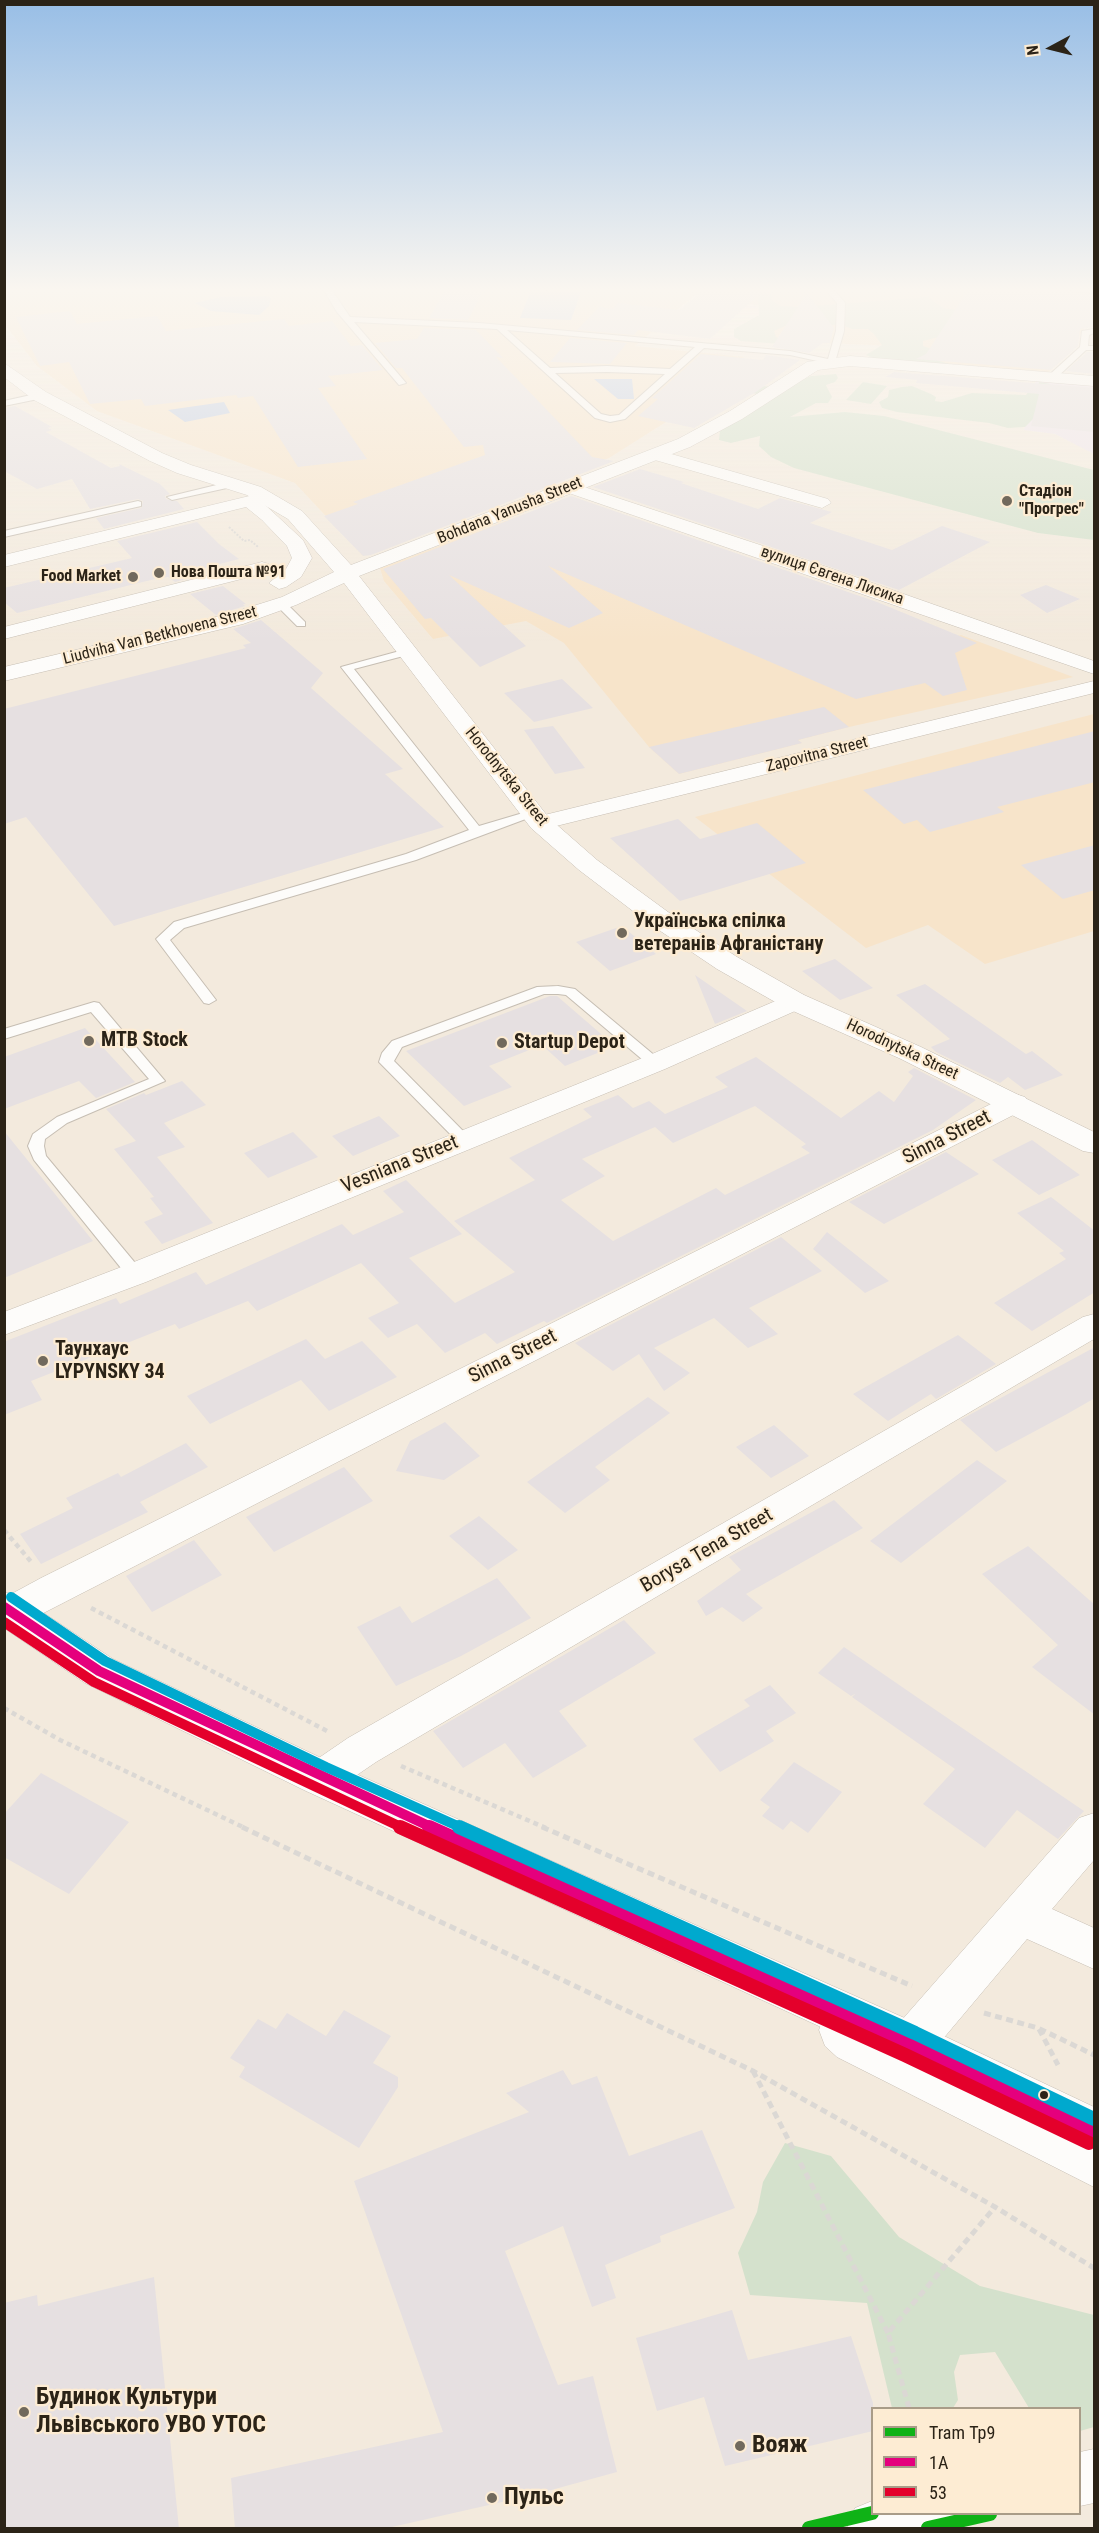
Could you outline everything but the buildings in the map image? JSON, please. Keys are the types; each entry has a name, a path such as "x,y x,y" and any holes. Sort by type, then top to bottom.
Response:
{"street":[{"name":"Horodnytska Street","path":"61,407 156,457 184,469 233,483 257,499 295,515 346,574 536,818 588,865 659,918 727,963 794,1001 911,1053 1095,1144"},
{"name":"Bohdana Yanusha Street","path":"346,574 684,443 748,407"},
{"path":"654,454 822,502"},
{"name":"вулиця Євгена Лисика","path":"569,487 831,575 1095,668"},
{"path":"4,561 257,499 269,516 296,544 302,558 284,595 252,556 4,633"},
{"name":"Liudviha Van Betkhovena Street","path":"4,674 235,619 284,595 346,574"},
{"name":"Zapovitna Street","path":"536,818 1095,687"},
{"name":"Vesniana Street","path":"4,1324 135,1274 655,1063 794,1001"},
{"name":"Sinna Street","path":"8,1610 1015,1103"},
{"name":"Borysa Tena Street","path":"321,1778 362,1750 1095,1325"},
{"path":"8,1610 99,1671 321,1778 910,2044 1095,2132"},
{"path":"910,2044 1019,1915 1095,1831"},
{"path":"1019,1915 1095,1949"},
{"path":"797,1993 854,2041 1095,2163"},
{"path":"875,2529 933,2515"}],"lane":[{"path":"588,407 598,417 610,419 622,417 633,407"},
{"path":"172,497 233,483"},
{"path":"4,534 138,504"},
{"path":"284,595 301,624"},
{"path":"407,652 347,667 477,832"},
{"path":"209,1000 163,939 179,925 411,857 477,832 536,818"},
{"path":"464,1140 386,1062 389,1053 397,1044 542,990 558,990 570,992 655,1063"},
{"path":"4,1033 6,1035 94,1006 158,1081 62,1120 38,1137 36,1146 39,1157 135,1274"}],"path":[{"path":"229,528 244,541 250,540 260,549 252,556"},
{"path":"4,1530 54,1588 362,1750 917,1988"},
{"path":"4,1708 60,1740 753,2071 995,2207 1095,2268"},
{"path":"976,2010 1038,2028 1095,2055"},
{"path":"1038,2028 1058,2065"},
{"path":"753,2071 888,2333 908,2407"},
{"path":"888,2333 995,2207"}],"shaded area":[{"path":"92,407 690,407 609,458 363,556 295,483"},
{"path":"1029,407 1094,407 1094,454 1055,434 1024,430"},
{"path":"524,514 926,646 961,635 1073,677 849,727 798,740 802,743 679,774 649,747 564,643 526,621 433,639 384,581 380,568"},
{"path":"1094,714 1094,931 985,964 928,925 866,948 695,817"}],"green space":[{"name":"Стадіон \"Прогрес\"","path":"743,407 808,407 790,417 845,412 884,416 1094,470 1094,540 1038,533 794,468 771,457 759,446 760,436 731,443 719,440 720,430"},
{"path":"1039,407 1035,417 1025,427 1008,428 989,423 897,412 882,408"},
{"path":"785,2143 831,2156 899,2237 980,2286 1094,2315 1094,2427 1081,2431 1081,2407 1028,2407 995,2352 960,2355 954,2372 958,2400 954,2407 892,2407 867,2303 750,2295 738,2253 757,2212 763,2182"}],"water":[{"path":"188,407 227,407 230,413 185,422 168,410"}],"tram line":[{"name":"Тр9","path":"809,2528 871,2513"},
{"name":"Тр9","path":"928,2528 986,2515"}],"transit line":[{"path":"11,1597 105,1661 326,1767 915,2033 1094,2119"},
{"name":"1А","path":"4,1607 99,1671 321,1778 910,2044 1094,2132"},
{"name":"53","path":"4,1622 94,1682 316,1789 905,2055 1089,2143"}],"place":[{"name":"Стадіон \"Прогрес\"","path":"1007,501"},
{"name":"Нова Пошта №91","path":"159,573"},
{"name":"Food Market","path":"133,577"},
{"name":"Українська спілка ветеранів Афганістану","path":"622,933"},
{"name":"MTB Stock","path":"89,1041"},
{"name":"Startup Depot","path":"502,1043"},
{"name":"Таунхаус LYPYNSKY 34","path":"43,1361"},
{"name":"Будинок Культури Львівського УВО УТОС","path":"24,2412"},
{"name":"Вояж","path":"740,2446"},
{"name":"Пульс","path":"492,2498"}]}
